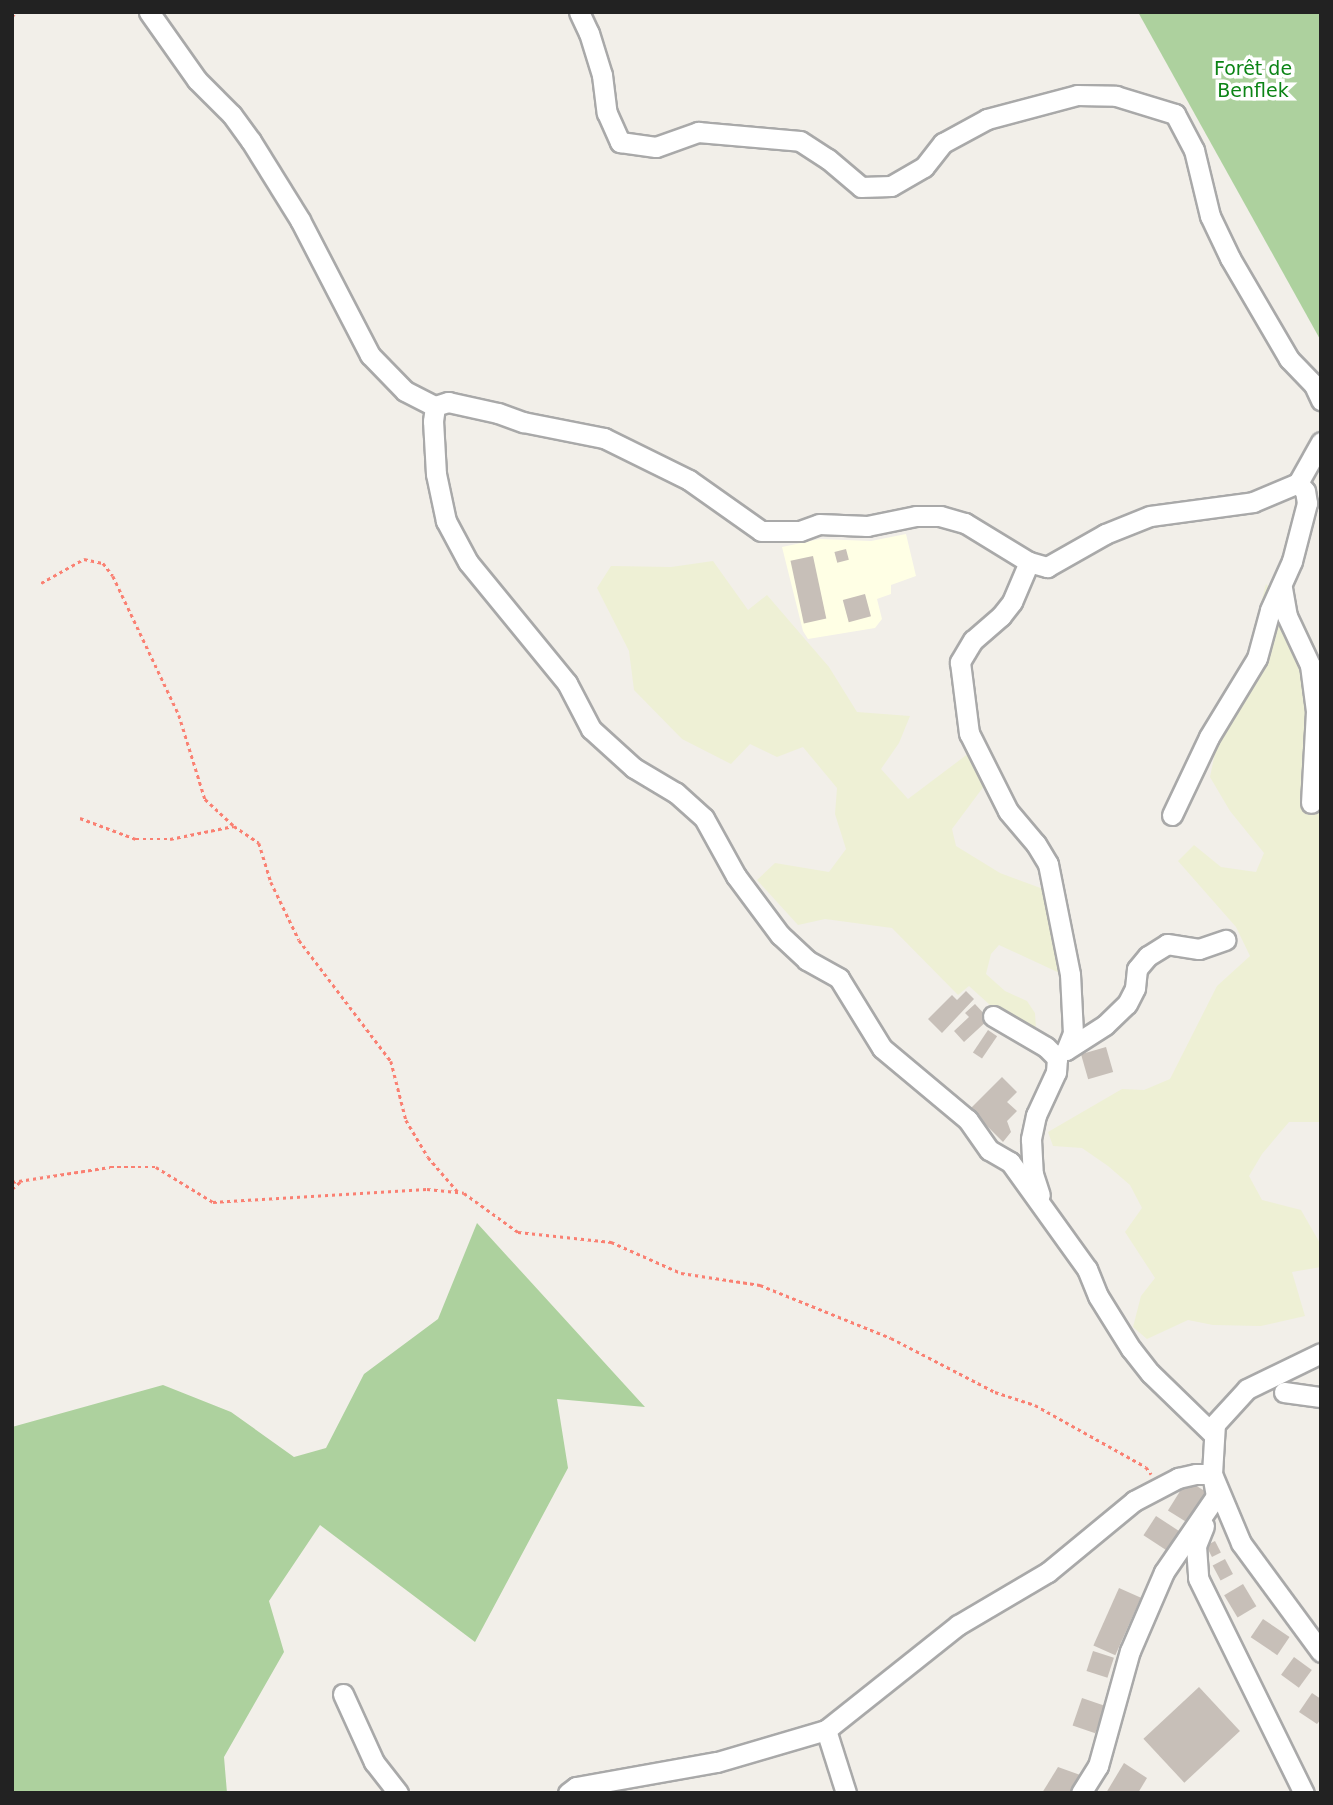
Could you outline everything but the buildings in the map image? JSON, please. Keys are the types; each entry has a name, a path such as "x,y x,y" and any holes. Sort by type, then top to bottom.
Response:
{"street":[{"path":"149,12 197,80 232,115 251,141 300,219 370,355 405,391 435,405 448,402 498,413 523,422 604,438 689,480 761,531 800,531 819,524 867,526 916,516 940,516 965,523 1029,562 1047,567 1105,534 1150,516 1253,502 1298,483 1321,442"},
{"path":"579,12 590,33 602,75 607,113 620,142 656,147 698,132 800,141 828,159 861,187 891,186 924,167 943,143 987,119 1077,95 1116,96 1175,114 1194,149 1210,216 1230,258 1289,359 1314,385 1321,400"},
{"path":"435,405 436,474 446,521 468,562 567,683 590,729 634,768 676,793 704,818 736,876 780,935 807,960 839,978 882,1048 968,1120 989,1150 1010,1162 1087,1269 1098,1296 1131,1349 1159,1382 1212,1433"},
{"path":"1172,815 1209,737 1257,658 1270,610 1282,588 1307,503 1305,491 1298,483"},
{"path":"1029,562 1012,602 1001,617 973,640 960,662 969,733 1007,811 1036,844 1048,864 1070,974 1073,1033 1041,1103 1031,1139 1033,1174 1043,1206"},
{"path":"1282,588 1287,616 1310,665 1316,711 1311,803"},
{"path":"1062,1054 1105,1025 1126,1004 1135,988 1137,969 1148,956 1167,944 1199,948 1225,940"},
{"path":"993,1016 1062,1054"},
{"path":"1304,1793 1198,1578 1196,1546 1216,1496 1212,1474 1212,1433 1215,1424 1247,1389 1321,1353"},
{"path":"1284,1392 1321,1397"},
{"path":"568,1793 576,1787 717,1762 826,1730 958,1625 1048,1572 1133,1501 1178,1478 1212,1474"},
{"path":"1212,1474 1241,1543 1321,1652"},
{"path":"1082,1793 1098,1766 1130,1651 1164,1572 1216,1496"},
{"path":"343,1695 374,1762 398,1793"},
{"path":"826,1730 846,1793"}],"path":[{"path":"12,17 15,12"},
{"path":"41,583 84,559 103,563 113,576 179,715 205,799 234,826 259,844 271,882 299,940 391,1061 406,1120 428,1157 458,1192"},
{"path":"80,818 136,839 170,839 234,826"},
{"path":"12,1182 110,1167 156,1167 213,1202 401,1190 458,1192 476,1200 518,1232 611,1242 681,1273 760,1285 891,1338 995,1392 1035,1405 1146,1466 1161,1488"},
{"path":"12,1189 23,1180"}],"shaded area":[{"path":"906,534 916,576 891,585 891,594 877,599 882,619 875,628 808,639 803,631 782,547 820,539 871,541"},
{"path":"713,561 748,610 767,595 829,667 857,712 910,716 899,743 881,769 908,799 977,747 990,778 952,829 956,846 1000,873 1046,890 1066,976 999,945 991,954 986,974 1005,991 1027,1001 1035,1013 1036,1029 1001,1015 969,986 958,995 892,928 825,919 798,925 757,880 775,863 829,872 846,849 835,814 837,788 803,747 777,757 750,744 731,764 682,739 634,690 629,651 597,588 611,566 671,567"},
{"path":"1266,584 1304,623 1321,660 1321,1122 1289,1122 1262,1154 1249,1176 1262,1200 1301,1210 1321,1245 1321,1267 1292,1272 1305,1316 1261,1326 1213,1325 1188,1320 1147,1339 1133,1327 1141,1296 1155,1278 1125,1232 1142,1208 1130,1185 1108,1166 1082,1148 1053,1146 1048,1132 1122,1089 1144,1090 1170,1079 1217,986 1250,956 1236,927 1178,861 1194,845 1221,867 1256,872 1264,853 1230,811 1210,777 1225,704 1240,683"}],"green space":[{"name":"Forêt de Benflek","path":"1138,12 1321,12 1321,341"},
{"path":"477,1223 645,1407 557,1399 568,1468 475,1642 320,1525 269,1601 284,1652 224,1757 227,1793 12,1793 12,1427 163,1385 231,1412 294,1457 326,1448 364,1374 438,1319"}]}
